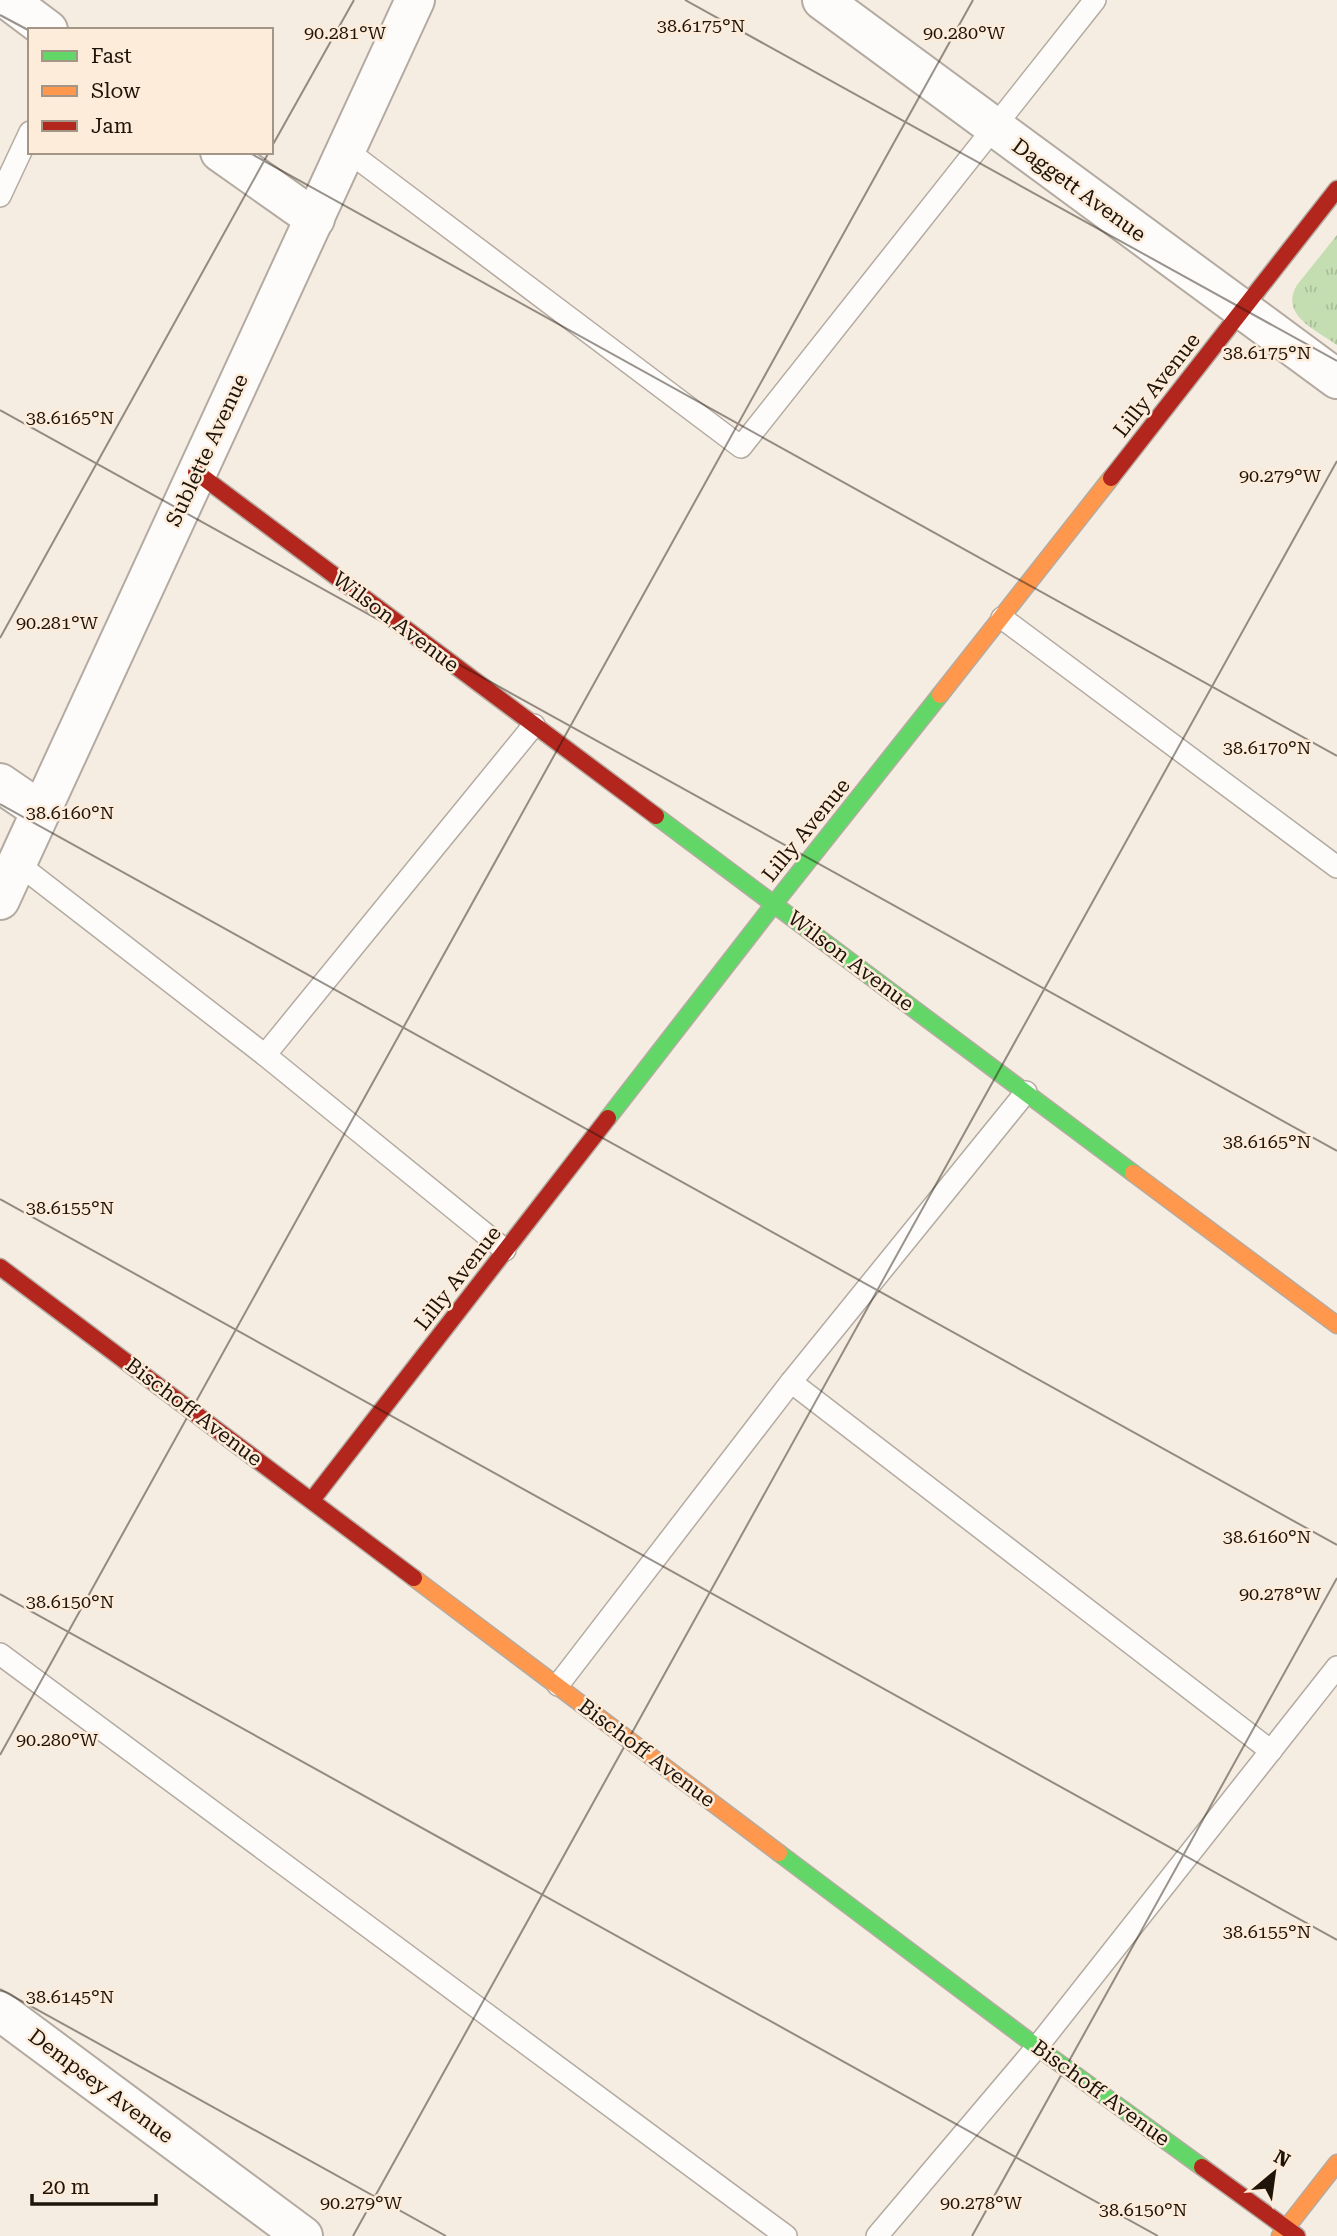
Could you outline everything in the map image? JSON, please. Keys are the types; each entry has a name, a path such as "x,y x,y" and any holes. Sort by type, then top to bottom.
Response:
{"street":[{"path":"8,0 45,28"},
{"name":"Sublette Avenue","path":"0,900 415,0"},
{"name":"Daggett Avenue","path":"822,0 1337,379"},
{"path":"223,154 315,219"},
{"name":"Lilly Avenue","path":"312,1500 774,904 1002,618 1337,189"},
{"name":"Wilson Avenue","path":"196,472 1337,1325"},
{"path":"0,783 41,811"},
{"name":"Bischoff Avenue","path":"0,1267 1288,2233"},
{"name":"Dempsey Avenue","path":"0,2011 303,2236"},
{"path":"1288,2233 1337,2163"}],"lane":[{"path":"345,149 741,447 1095,0"},
{"path":"0,196 28,136"},
{"path":"1002,618 1337,867"},
{"path":"265,1055 534,725"},
{"path":"17,863 265,1055 505,1250"},
{"path":"558,1685 791,1382 1026,1092"},
{"path":"791,1382 1271,1751"},
{"path":"0,1654 786,2236"},
{"path":"877,2236 1037,2047 1337,1667"}],"green space":[{"path":"1337,235 1337,345 1302,321 1293,305 1293,296 1297,285"}],"traffic: fast":[{"path":"608,1118 940,695"},
{"path":"656,816 1133,1173"},
{"path":"779,1853 1202,2167"}],"traffic: slow":[{"path":"940,695 1111,478"},
{"path":"1133,1173 1337,1325"},
{"path":"414,1578 779,1853"},
{"path":"1280,2236 1337,2163"}],"traffic: jam":[{"path":"1111,478 1337,189"},
{"path":"196,472 656,816"},
{"path":"312,1500 608,1118"},
{"path":"0,1267 414,1578"},
{"path":"1202,2167 1297,2236"}]}
